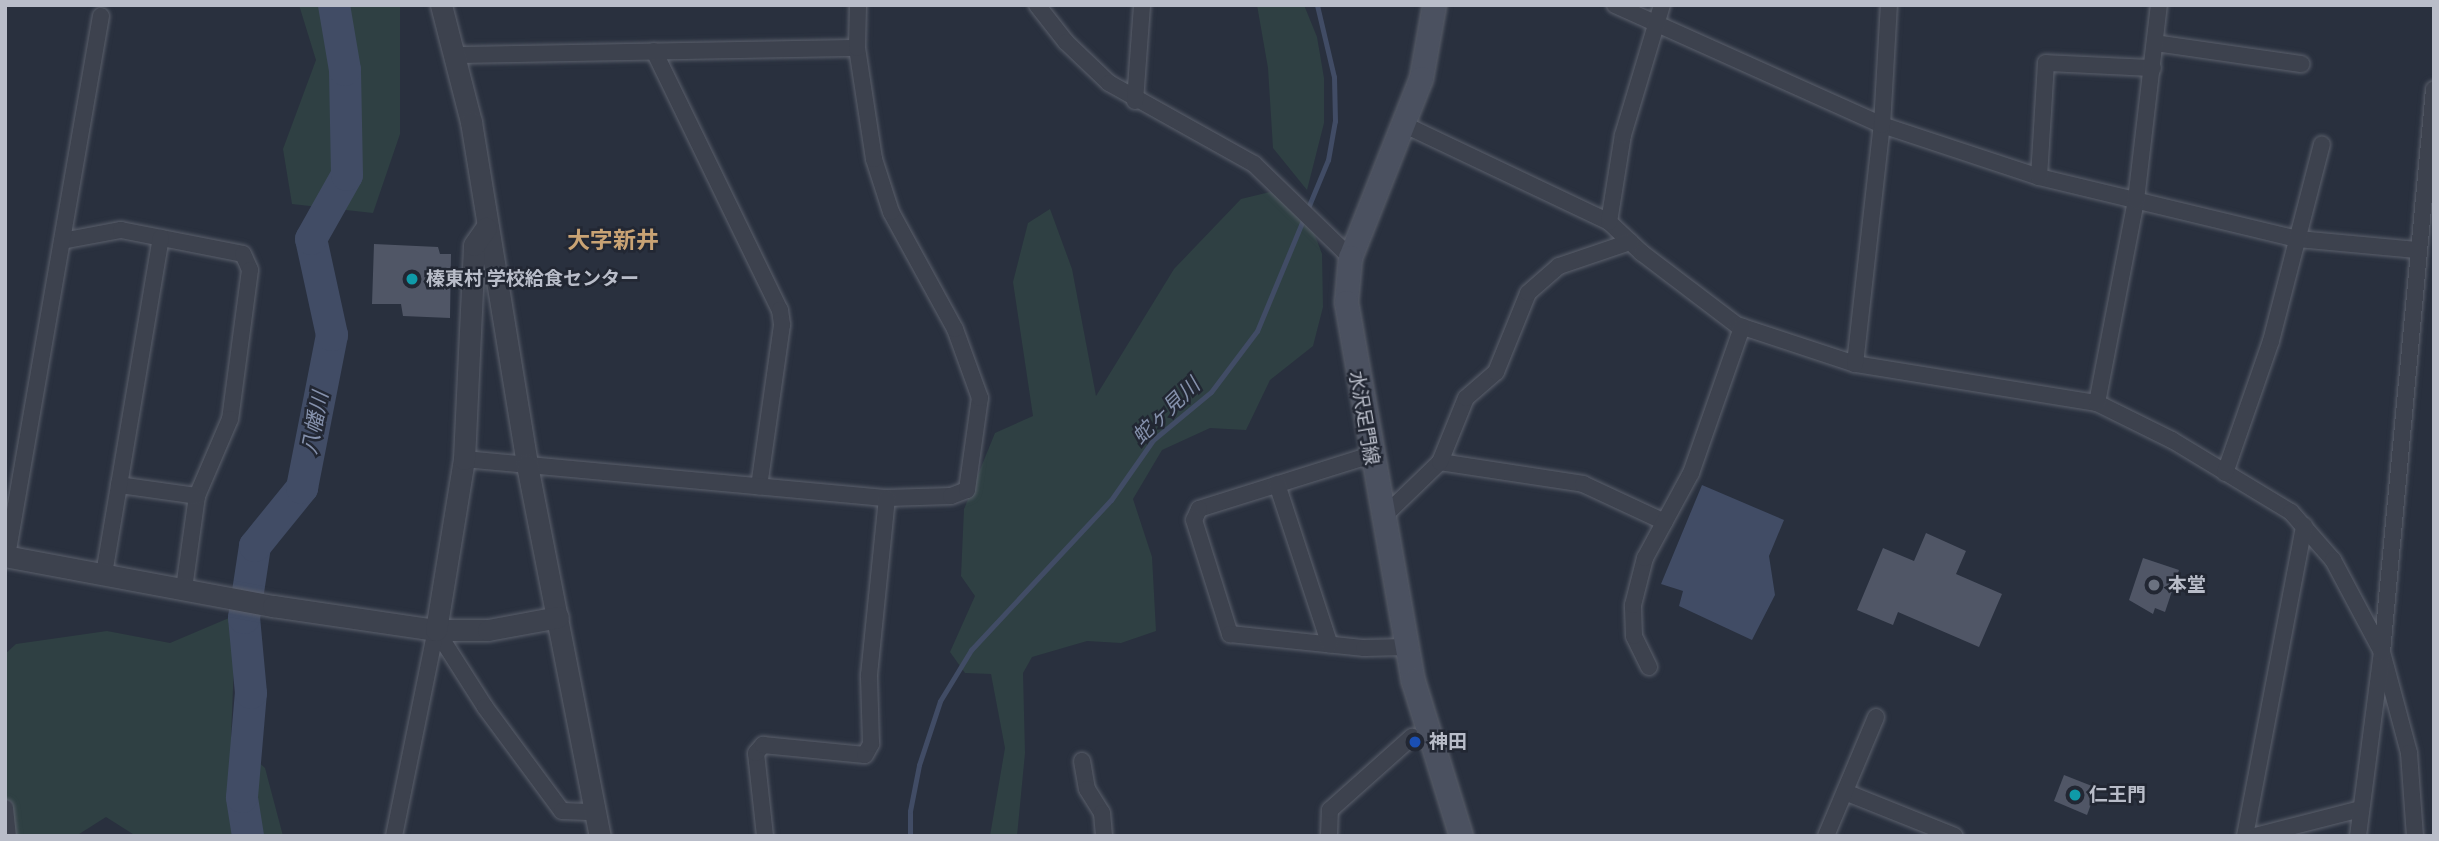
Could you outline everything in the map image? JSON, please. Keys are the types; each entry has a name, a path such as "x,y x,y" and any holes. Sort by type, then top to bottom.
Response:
{"main road":[{"name":"水沢足門線","path":"1434,5 1421,78 1405,125 1350,257 1346,302 1371,456 1407,647 1461,836"}],"street":[{"path":"441,5 471,122 486,228 527,465 600,836"},
{"path":"464,459 887,498 951,496 967,490 980,398 955,329 891,212 874,159 857,48 858,5"},
{"path":"1037,5 1066,42 1135,101 1254,164 1350,257"},
{"path":"1135,101 1142,5"},
{"path":"1615,5 1882,125 2039,177 2298,239 2416,250"},
{"path":"1609,222 1623,135 1654,22 1662,5"},
{"path":"1855,364 1882,125 1889,5"},
{"path":"2097,403 2136,200 2158,5"},
{"path":"101,16 6,556 273,606 436,630 488,630 558,617"},
{"path":"2155,43 2301,64"},
{"path":"455,55 857,48"},
{"path":"654,51 780,310 782,325 759,486"},
{"path":"2039,177 2046,63 2153,68"},
{"path":"2358,836 2382,652 2416,250 2434,89"},
{"path":"1405,125 1609,222 1630,242 1742,327 1855,364 2097,403 2225,472 2291,512 2333,560 2382,652 2409,753 2415,836"},
{"path":"2225,472 2272,341 2322,144"},
{"path":"394,836 436,630 464,459 474,245 486,228"},
{"path":"62,241 121,230 243,254 250,270 230,419 197,496 184,589"},
{"path":"104,574 161,238"},
{"path":"1382,518 1440,462 1466,398 1496,372 1516,312 1528,293 1559,267 1630,242"},
{"path":"1650,667 1634,636 1633,605 1645,558 1691,473 1742,327"},
{"path":"1371,456 1199,509 1194,520 1230,634 1330,645 1407,647"},
{"path":"1440,462 1583,484 1665,522"},
{"path":"1277,484 1330,645"},
{"path":"119,485 197,496"},
{"path":"765,836 756,753 762,745 865,755 871,744 869,675 887,498"},
{"path":"2245,836 2304,526"},
{"path":"436,630 485,707 562,811 595,812"},
{"path":"1826,836 1876,716"},
{"path":"1329,836 1330,810 1412,737"},
{"path":"1082,761 1087,789 1102,813 1104,836"},
{"path":"1844,792 1955,836"},
{"path":"5,808 8,836"},
{"path":"2255,836 2361,809"}],"shaded area":[{"path":"299,5 400,5 400,134 373,213 292,204 283,149 316,60"},
{"path":"1257,5 1304,5 1317,37 1324,78 1324,123 1307,190 1273,148 1268,68"},
{"path":"1270,192 1287,201 1313,230 1322,254 1323,307 1313,346 1270,380 1246,430 1210,428 1162,450 1133,499 1152,557 1156,631 1121,643 1087,641 1032,657 1023,673 1025,753 1017,836 990,836 1005,748 991,674 965,673 950,652 975,596 961,576 964,509 995,433 1033,416 1013,282 1028,223 1050,209 1072,269 1096,396 1174,269 1241,199"},
{"path":"236,615 231,737 265,768 283,836 136,836 106,817 76,836 12,836 5,797 5,654 16,644 107,631 170,643"}],"water":[{"path":"1702,485 1784,520 1769,556 1775,595 1752,640 1679,606 1683,591 1661,584"}],"building":[{"name":"榛東村 学校給食センター","path":"374,244 438,247 440,254 451,254 450,318 403,316 401,304 372,304"},
{"path":"1926,533 1966,551 1956,574 2002,594 1979,647 1898,612 1893,625 1857,610 1883,548 1914,561"},
{"name":"本堂","path":"2143,558 2179,570 2165,612 2155,608 2153,614 2129,600"},
{"name":"仁王門","path":"2064,775 2097,788 2087,815 2054,801"}],"waterway":[{"name":"八幡川","path":"248,836 242,797 251,693 244,618 255,546 302,488 332,335 311,239 347,175 345,70 334,5"},
{"name":"蛇ヶ見川","path":"910,836 910,811 919,765 940,701 971,650 1111,500 1153,440 1211,392 1257,331 1328,160 1335,121 1334,77 1317,5"}],"place":[{"name":"榛東村 学校給食センター","path":"412,279"},
{"name":"本堂","path":"2154,585"},
{"name":"神田","path":"1415,742"},
{"name":"仁王門","path":"2075,795"}],"district":[{"name":"大字新井","path":"613,240"}]}
